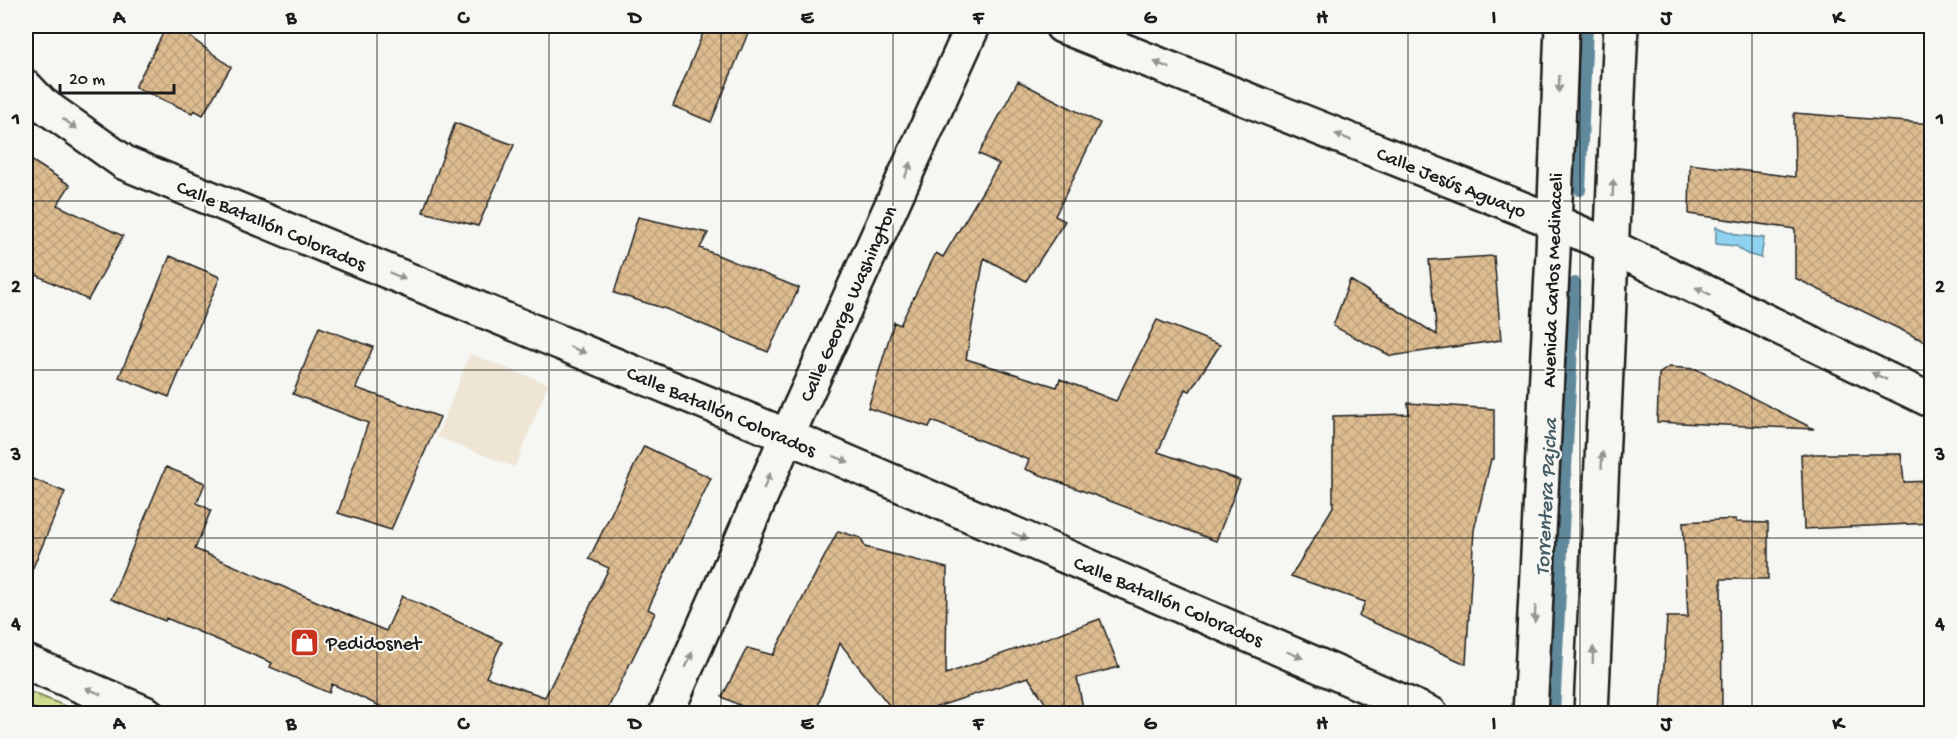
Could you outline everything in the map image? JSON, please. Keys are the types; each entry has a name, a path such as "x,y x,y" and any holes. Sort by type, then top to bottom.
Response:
{"street":[{"name":"Calle George Washington","path":"666,714 787,436 974,26"},
{"name":"Calle Jesús Aguayo","path":"1062,26 1553,221 1610,246 1932,401"},
{"name":"Avenida Carlos Medinaceli","path":"1530,714 1562,26"},
{"path":"1591,714 1621,26"},
{"name":"Calle Batallón Colorados","path":"26,87 42,104 124,163 787,436 1431,714"},
{"path":"26,662 147,714"}],"shaded area":[{"path":"470,354 548,384 515,467 437,437"}],"green space":[{"path":"26,690 82,713 46,713 26,705"}],"water":[{"path":"1716,227 1738,235 1764,238 1761,258 1747,254 1736,246 1716,244"}],"building":[{"path":"167,26 175,26 231,67 203,115 194,110 192,113 135,87"},
{"path":"706,26 751,26 711,122 673,106"},
{"path":"1018,81 1100,123 1055,216 1065,221 1026,281 984,258 966,359 1057,387 1060,379 1116,401 1157,320 1220,345 1190,391 1185,389 1158,452 1240,480 1216,541 1025,469 1029,460 932,421 929,427 868,408 894,322 900,325 936,253 943,257 999,164 979,154"},
{"path":"1794,113 1932,124 1932,345 1795,278 1795,229 1689,214 1690,164 1795,177"},
{"path":"455,123 514,145 478,226 423,212"},
{"path":"26,157 70,185 57,205 123,236 88,300 26,270"},
{"path":"638,217 708,233 700,248 799,288 768,352 666,309 614,293"},
{"path":"170,256 220,277 169,397 119,377"},
{"path":"1494,256 1501,340 1391,356 1333,326 1350,280 1437,335 1429,260"},
{"path":"319,327 373,347 356,388 440,417 391,530 338,513 368,423 293,394"},
{"path":"1669,367 1696,369 1814,429 1657,422 1659,374"},
{"path":"1408,403 1494,409 1494,459 1491,459 1474,530 1466,664 1359,616 1365,602 1291,576 1333,507 1333,416 1409,414"},
{"path":"644,446 711,478 648,609 655,613 605,714 397,714 332,684 329,693 270,667 272,663 166,618 165,621 111,599 166,467 205,483 197,503 211,510 195,549 386,631 402,596 502,642 486,677 545,697 609,568 589,559"},
{"path":"1801,454 1901,454 1904,482 1932,481 1932,523 1804,529"},
{"path":"26,476 65,492 26,584"},
{"path":"1736,519 1736,522 1768,523 1768,579 1721,579 1722,714 1661,714 1667,617 1688,617 1683,522"},
{"path":"838,531 861,538 865,547 947,568 946,674 1100,619 1119,667 1077,678 1083,708 1052,713 1028,677 915,714 896,714 840,643 815,714 758,714 722,697 747,648 773,655"}],"waterway":[{"name":"Torrentera Pajcha","path":"1580,190 1587,26"},
{"name":"Torrentera Pajcha","path":"1554,714 1575,283"}],"place":[{"name":"Pedidosnet","path":"305,642"}]}
